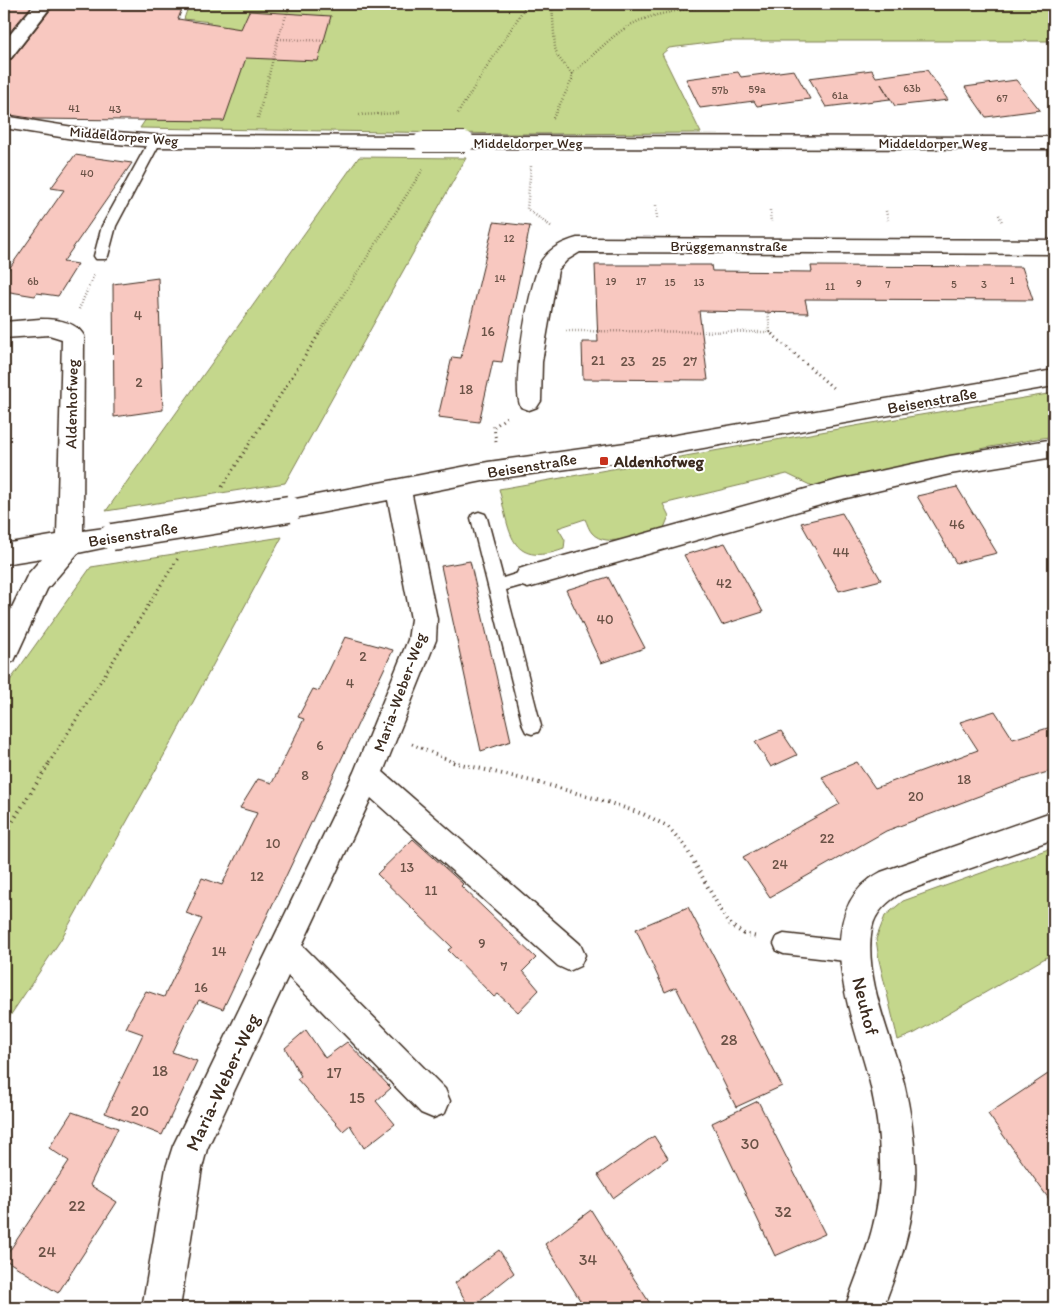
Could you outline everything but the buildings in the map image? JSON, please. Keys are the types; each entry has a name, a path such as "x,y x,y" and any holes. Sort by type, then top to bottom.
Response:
{"street":[{"path":"4,54 44,4"},
{"name":"Middeldorper Weg","path":"4,122 92,136 155,141 1054,144"},
{"name":"Brüggemannstraße","path":"529,401 530,362 547,270 552,260 562,251 577,245 1054,247"},
{"path":"4,330 54,327 66,330"},
{"name":"Aldenhofweg","path":"66,330 72,336 70,544"},
{"name":"Beisenstraße","path":"4,554 289,508 488,471 647,449 1054,378"},
{"path":"528,577 838,490 950,465 1054,448"},
{"name":"Maria-Weber-Weg","path":"161,1308 184,1168 190,1146 367,776 422,640 424,619 398,488"},
{"name":"Beisenstraße","path":"4,653 37,582 70,544"},
{"path":"367,776 569,955"},
{"name":"Neuhof","path":"864,1308 883,1260 897,1208 898,1162 888,1085 858,979 854,952 856,924 865,904 880,888 1054,825"},
{"path":"284,949 433,1101"}],"lane":[{"path":"101,256 109,226 155,141"},
{"path":"479,518 532,726"},
{"path":"497,586 528,577"},
{"path":"784,944 854,952"}],"path":[{"path":"267,118 257,118 278,39 290,4"},
{"path":"456,116 527,4"},
{"path":"552,4 555,48 558,57 572,74 572,80 536,143 527,209 577,245"},
{"path":"572,74 607,42 636,22 665,11 698,6 736,4 846,4"},
{"path":"278,39 328,41"},
{"path":"353,115 400,113"},
{"path":"219,493 426,164"},
{"path":"66,330 81,306 101,256"},
{"path":"768,310 770,332"},
{"path":"536,330 770,332 832,388"},
{"path":"4,835 178,557"},
{"path":"384,736 421,746 458,764 552,786 606,802 643,814 667,826 685,846 728,923 744,934 784,944"}],"green space":[{"path":"189,4 1054,4 1054,41 726,41 669,48 662,54 701,133 515,134 140,128 211,22 184,19"},
{"path":"359,157 466,158 285,483 106,511"},
{"path":"1054,393 1054,436 990,447 812,486 787,474 663,504 669,516 664,528 627,539 607,540 599,538 591,532 585,519 558,528 565,540 564,549 546,554 532,554 522,550 515,542 506,518 499,489 872,423"},
{"path":"282,537 172,741 60,941 4,1025 4,689 91,567"},
{"path":"1054,847 1054,953 915,1033 898,1040 879,960 876,939 885,916 903,901"}],"place":[{"name":"Aldenhofweg","path":"604,461"}]}
